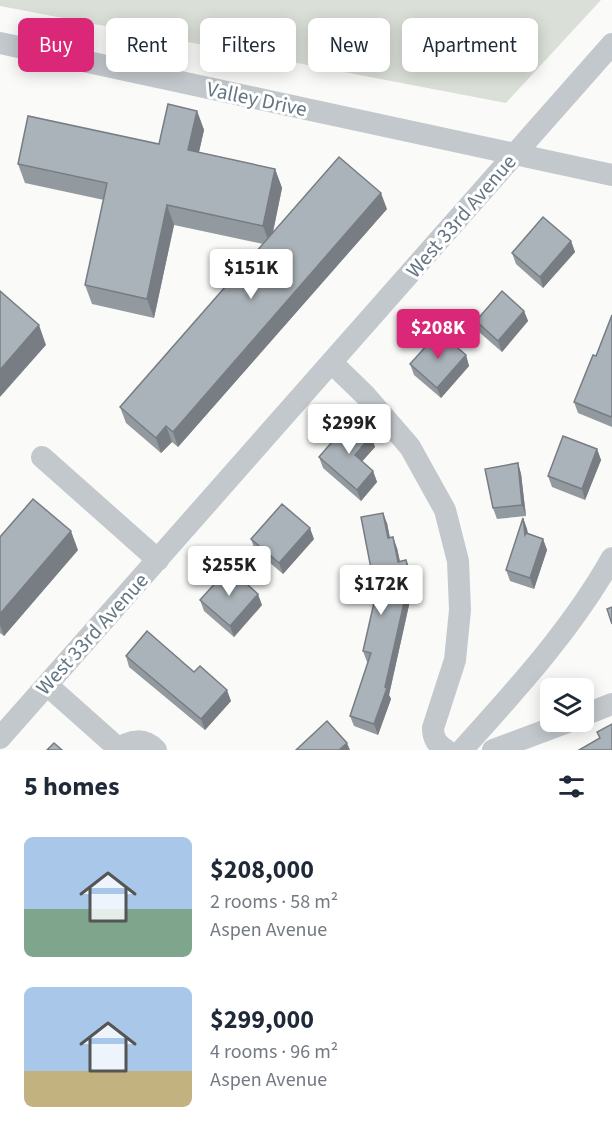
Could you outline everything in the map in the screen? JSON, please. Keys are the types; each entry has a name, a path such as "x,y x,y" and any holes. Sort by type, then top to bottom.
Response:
{"street":[{"name":"Valley Drive","path":"0,43 612,175"},
{"name":"West 33rd Avenue","path":"0,738 612,44"},
{"path":"332,363 365,395 410,447 445,510 458,561 460,610 454,660 433,728 436,742 446,750"},
{"path":"42,456 158,560"},
{"path":"462,750 541,660 597,584 612,558"},
{"path":"47,685 119,750 127,743 136,741 144,741 156,750"},
{"path":"594,711 612,704"},
{"path":"494,750 542,732"}],"shaded area":[{"path":"0,0 601,0 538,68 538,18 402,18 402,72 535,72 506,103 344,72 390,72 390,18 308,18 308,65 296,63 296,18 200,18 200,44 188,42 188,18 106,18 106,26 94,24 94,18 63,18 0,6"}],"building":[{"path":"168,104 197,111 188,150 275,169 263,226 167,205 147,299 85,285 107,183 18,164 28,116 159,144"},
{"path":"339,157 381,193 173,432 166,426 156,438 120,407"},
{"path":"543,217 571,241 540,277 512,253"},
{"path":"0,291 39,325 0,370"},
{"path":"502,291 524,311 498,341 476,321"},
{"path":"612,315 612,415 611,417 574,402"},
{"path":"439,332 466,355 437,388 410,364"},
{"path":"352,419 371,436 355,455 373,471 357,490 319,457"},
{"path":"563,436 597,449 582,489 548,476"},
{"path":"518,463 522,505 493,508 485,469"},
{"path":"33,499 71,531 0,614 0,537"},
{"path":"282,504 310,528 279,563 251,539"},
{"path":"383,513 388,538 393,537 398,562 406,560 410,576 385,687 387,688 374,724 350,716 371,653 363,651 376,594 361,517"},
{"path":"523,518 525,535 526,533 543,539 530,578 506,570"},
{"path":"229,568 258,594 230,626 200,600"},
{"path":"612,607 612,624 607,609"},
{"path":"147,631 194,672 200,666 227,690 201,719 126,656"},
{"path":"327,721 347,743 339,750 296,750"},
{"path":"612,724 612,750 579,750 600,738 597,732"},
{"path":"54,743 62,750 47,750"}]}
